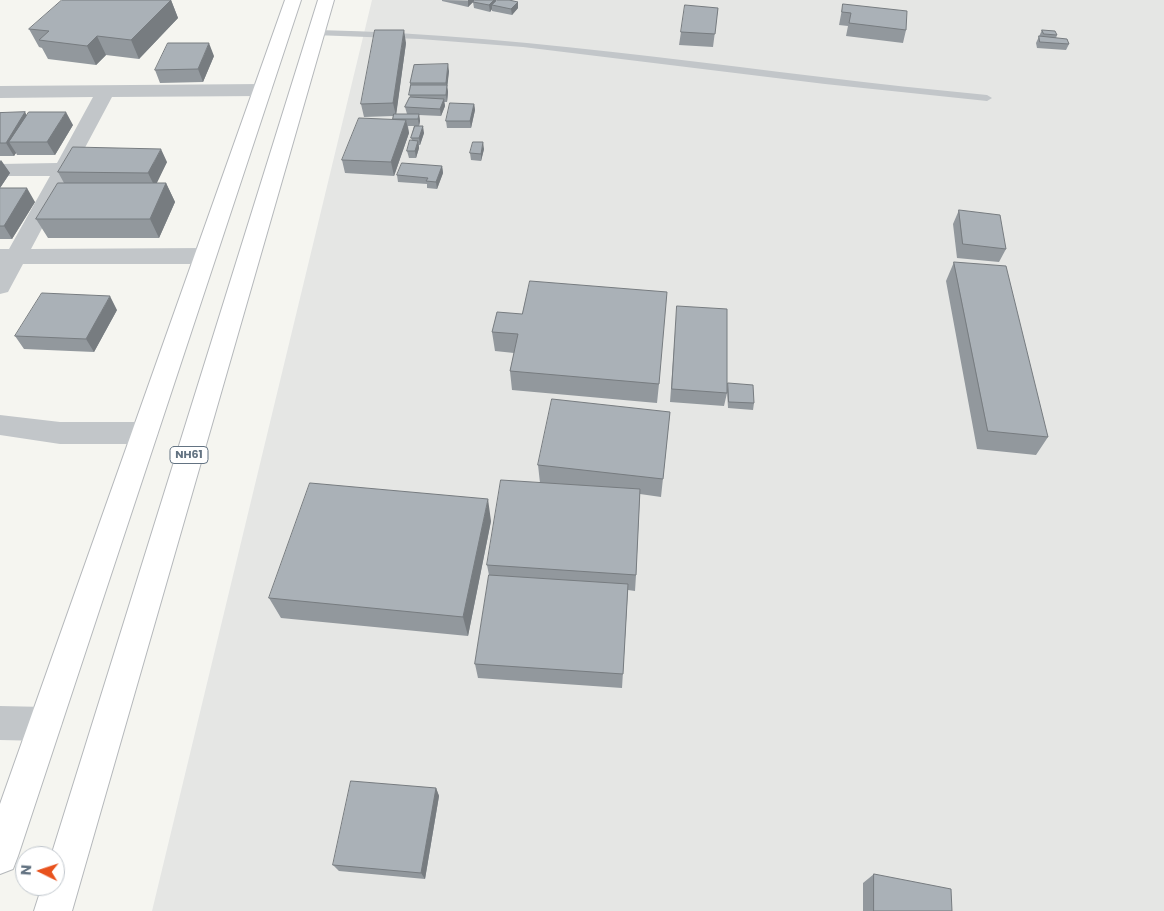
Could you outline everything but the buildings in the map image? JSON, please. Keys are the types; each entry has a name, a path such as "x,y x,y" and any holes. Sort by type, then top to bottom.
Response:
{"highway":[{"path":"0,856 293,0"},
{"name":"NH61","path":"53,911 326,0"}],"street":[{"path":"0,92 262,90"},
{"path":"0,286 7,257 64,169 106,91"},
{"path":"0,170 64,169"},
{"path":"7,257 204,256"},
{"path":"0,426 60,433 145,433"},
{"path":"0,723 45,724"}],"lane":[{"path":"317,33 378,33 541,45 853,84 987,98"}],"shaded area":[{"path":"372,0 1164,0 1164,911 152,911"}]}
